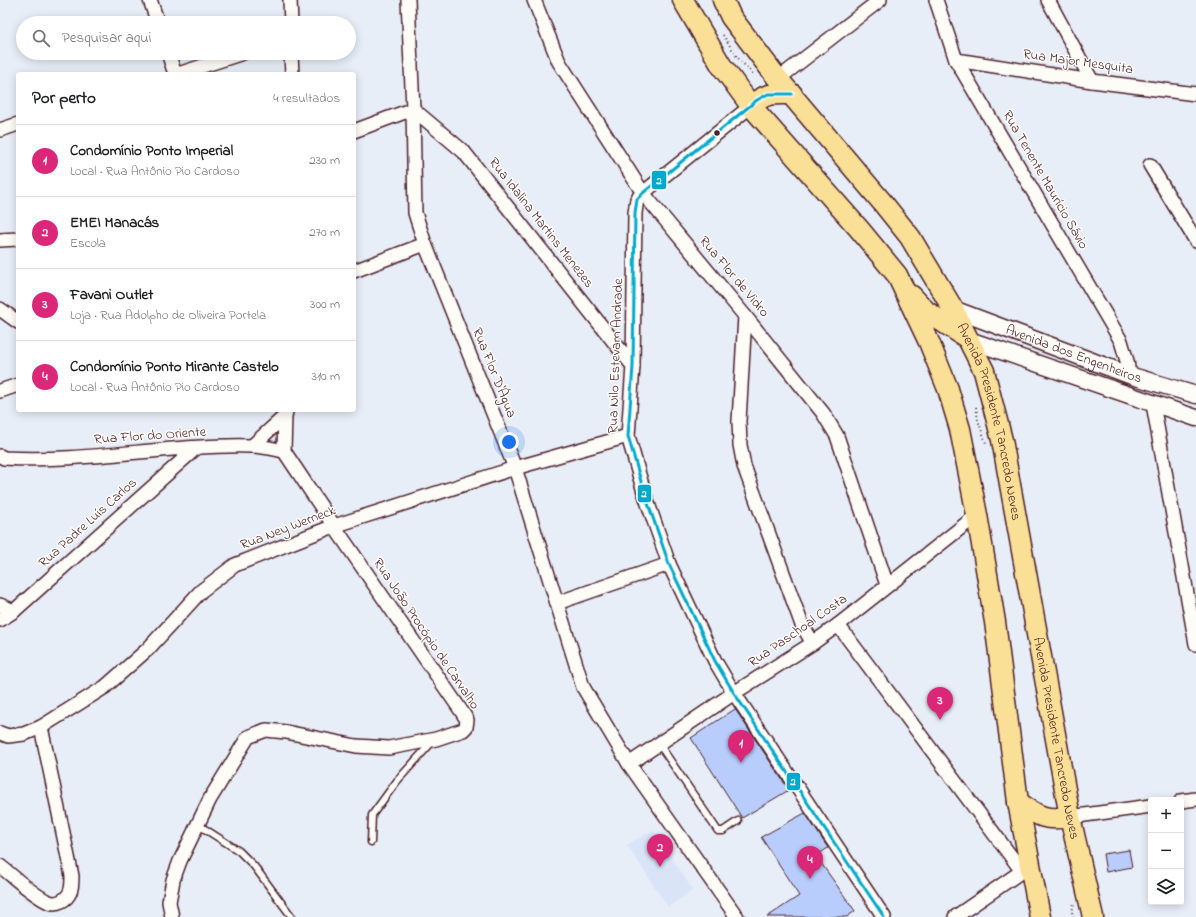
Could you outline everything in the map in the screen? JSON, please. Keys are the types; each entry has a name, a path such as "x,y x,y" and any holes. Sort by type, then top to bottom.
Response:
{"main road":[{"name":"Avenida Presidente Tancredo Neves","path":"683,0 722,65 751,106 860,230 897,275 929,342 948,389 960,428 977,515 995,622 1026,870 1040,917"},
{"path":"723,0 731,17 773,86 751,106"},
{"name":"Avenida Presidente Tancredo Neves","path":"773,86 792,94 910,237 954,309 984,371 1002,440 1070,817 1093,917"},
{"path":"897,275 926,311 969,340"},
{"path":"1018,802 1038,816 1054,820 1070,817"}],"street":[{"path":"150,0 156,16"},
{"path":"290,0 291,16"},
{"name":"Rua Flor D'Água","path":"408,0 413,109 415,213 425,244 515,468 583,687 629,764 737,917"},
{"name":"Rua Flor de Vidro","path":"534,0 559,62 643,193 746,316 823,413 837,436 887,585"},
{"path":"773,86 880,0"},
{"name":"Rua Tenente Maurício Sávio","path":"936,0 956,60 1120,342 1127,361 1129,375"},
{"path":"1048,0 1092,81"},
{"path":"171,60 175,72"},
{"path":"182,72 221,60"},
{"path":"291,60 292,72"},
{"name":"Rua Major Mesquita","path":"956,60 1092,81 1196,94"},
{"path":"643,193 751,106"},
{"path":"356,130 413,109"},
{"name":"Rua Idalina Martins Menezes","path":"413,109 464,152 633,366"},
{"path":"0,130 16,125"},
{"path":"1150,165 1196,241"},
{"name":"Rua Nilo Estevam Andrade","path":"643,193 637,200 635,213 633,366 628,436 644,492 669,564 715,661 734,693 884,917"},
{"path":"0,240 16,239"},
{"path":"356,270 425,244"},
{"path":"0,309 16,321"},
{"name":"Avenida dos Engenheiros","path":"954,309 1129,375 1196,395"},
{"path":"746,316 739,421 740,445 744,466 802,625 813,643"},
{"name":"Avenida dos Engenheiros","path":"969,340 1196,418"},
{"path":"0,391 16,386"},
{"path":"1153,404 1196,644"},
{"path":"252,446 286,413"},
{"path":"286,413 284,451 334,526"},
{"name":"Rua Ney Werneck","path":"4,734 24,734 41,727 105,687 148,649 201,590 235,565 334,526 515,468 628,436"},
{"name":"Rua Flor do Oriente","path":"0,456 4,458 34,460 196,448 252,446 284,451"},
{"name":"Rua Padre Luís Carlos","path":"0,620 14,611 196,448"},
{"name":"Rua Paschoal Costa","path":"629,764 734,693 813,643 977,515"},
{"name":"Rua João Procópio de Carvalho","path":"172,917 170,902 173,880 180,861 210,799 248,737 266,730 286,732 372,748 389,748 436,739 463,730 466,727 467,720 334,526"},
{"path":"557,603 669,564"},
{"path":"0,605 14,611"},
{"path":"838,625 1026,870 955,917"},
{"path":"0,866 37,895 49,902 59,902 71,892 72,876 41,727"},
{"path":"1184,801 1196,799"},
{"path":"1070,817 1148,806"}],"lane":[{"path":"371,842 372,815 397,781 436,739"},
{"path":"658,744 718,831 723,831 738,821"},
{"path":"197,824 239,851 254,866 292,917"}],"path":[{"path":"721,32 737,57 759,80 773,86"},
{"path":"976,406 978,420 988,450"},
{"path":"1073,917 1072,912 1075,897"}],"shaded area":[{"path":"653,830 693,890 668,907 627,845"}],"building":[{"path":"735,709 789,790 742,818 691,738"},
{"path":"805,813 828,848 816,856 855,911 847,917 767,917 799,896 761,837"},
{"path":"1129,850 1132,867 1106,872 1103,854"}],"transit line":[{"name":"2","path":"792,94 768,94 757,100 637,199 635,213 633,366 628,436 644,492 669,564 715,661 734,693 884,917"}],"place":[{"name":"Favani Outlet","path":"940,720"},
{"name":"Condomínio Ponto Imperial","path":"741,763"},
{"name":"EMEI Manacás","path":"660,867"},
{"name":"Condomínio Ponto Mirante Castelo","path":"810,879"}]}
